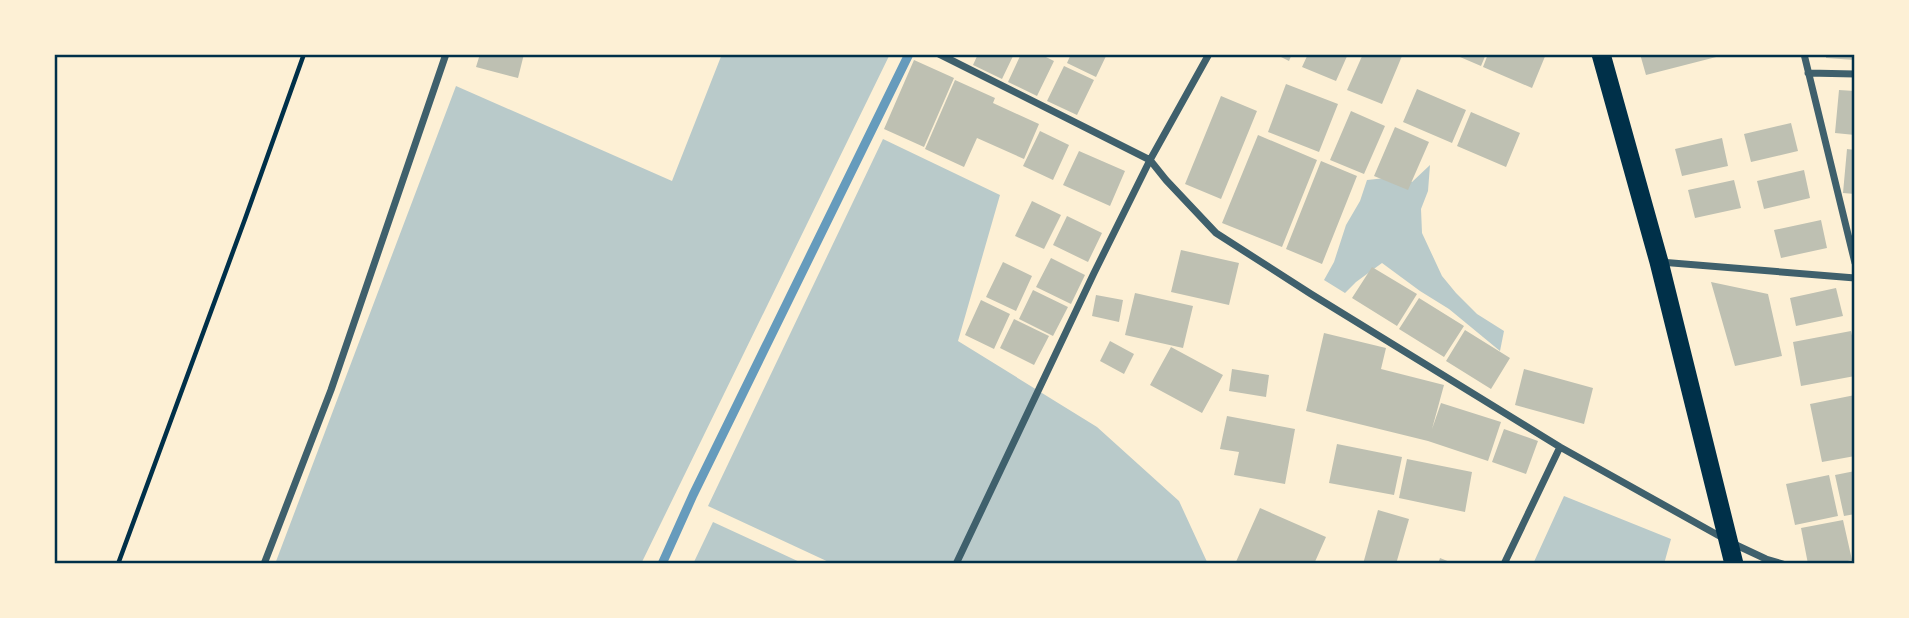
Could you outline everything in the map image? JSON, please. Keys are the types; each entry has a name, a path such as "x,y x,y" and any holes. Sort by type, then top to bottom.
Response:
{"highway":[{"path":"1601,54 1659,262 1734,564"}],"street":[{"path":"264,564 331,390 446,54"},
{"path":"939,54 1150,160 1216,233 1560,447 1730,542 1768,561 1783,564"},
{"path":"956,564 1150,160 1209,54"},
{"path":"1804,54 1855,263"},
{"path":"1808,73 1855,74"},
{"path":"1659,262 1855,278"},
{"path":"1504,564 1560,447"}],"path":[{"path":"118,564 304,54"}],"shaded area":[{"path":"722,54 890,54 641,564 275,564 456,86 672,181"},
{"path":"883,139 1000,195 958,341 1097,427 1179,501 1208,564 833,564 708,506"},
{"path":"1430,165 1428,191 1421,209 1422,233 1442,276 1456,293 1477,314 1504,331 1500,351 1449,309 1382,263 1345,293 1324,280 1367,180 1395,177 1412,182"},
{"path":"1564,496 1671,539 1664,564 1533,564"},
{"path":"713,522 804,564 693,564"}],"building":[{"path":"480,54 524,54 518,78 476,67"},
{"path":"978,54 1014,54 1002,79 973,65"},
{"path":"1021,54 1040,54 1054,61 1037,96 1008,82"},
{"path":"1071,54 1107,54 1096,77 1067,63"},
{"path":"1275,54 1292,54 1289,61"},
{"path":"1308,54 1348,54 1336,81 1302,67"},
{"path":"1363,54 1402,56 1382,104 1347,90"},
{"path":"1453,54 1486,54 1481,66"},
{"path":"1488,54 1546,54 1532,88 1483,67"},
{"path":"1640,54 1724,54 1724,55 1646,75"},
{"path":"1826,54 1855,54 1855,60 1826,58"},
{"path":"914,60 954,78 924,147 884,129"},
{"path":"1064,66 1094,80 1077,115 1047,101"},
{"path":"955,80 995,98 993,103 1039,124 1024,159 977,138 964,167 925,149"},
{"path":"1286,84 1338,104 1319,152 1268,132"},
{"path":"1417,89 1466,110 1452,143 1403,122"},
{"path":"1839,90 1855,91 1855,135 1835,133"},
{"path":"1221,96 1257,111 1221,199 1185,184"},
{"path":"1351,111 1385,126 1364,174 1330,160"},
{"path":"1471,112 1520,133 1506,167 1457,146"},
{"path":"1791,123 1798,151 1751,162 1744,134"},
{"path":"1395,127 1429,142 1408,190 1374,176"},
{"path":"1040,131 1069,145 1053,180 1023,166"},
{"path":"1258,135 1317,160 1282,247 1222,223"},
{"path":"1722,138 1728,166 1682,176 1675,149"},
{"path":"1847,149 1855,150 1855,194 1843,193"},
{"path":"1079,151 1125,171 1110,206 1063,185"},
{"path":"1321,161 1357,176 1322,264 1286,249"},
{"path":"1804,170 1810,198 1764,209 1757,181"},
{"path":"1734,180 1741,208 1695,218 1688,190"},
{"path":"1032,201 1061,215 1044,249 1015,236"},
{"path":"1067,216 1102,233 1088,262 1053,245"},
{"path":"1821,220 1827,248 1781,258 1774,230"},
{"path":"1181,250 1239,263 1229,305 1171,292"},
{"path":"1051,258 1085,275 1071,304 1036,287"},
{"path":"1003,262 1032,276 1016,311 986,297"},
{"path":"1372,267 1417,294 1397,326 1352,298"},
{"path":"1711,282 1768,294 1782,356 1735,366"},
{"path":"1836,288 1843,316 1796,326 1790,298"},
{"path":"1033,290 1068,307 1053,336 1019,319"},
{"path":"1135,293 1193,306 1183,348 1125,335"},
{"path":"1096,295 1123,300 1119,322 1092,316"},
{"path":"1419,298 1464,326 1444,357 1399,329"},
{"path":"981,300 1010,314 994,349 965,335"},
{"path":"1014,319 1049,336 1034,365 1000,348"},
{"path":"1465,330 1510,358 1491,389 1446,361"},
{"path":"1851,331 1855,349 1855,376 1801,386 1793,342"},
{"path":"1324,333 1386,348 1381,369 1444,385 1432,429 1441,403 1501,422 1488,461 1428,441 1306,411"},
{"path":"1110,341 1134,354 1124,374 1100,361"},
{"path":"1171,347 1223,375 1202,413 1150,385"},
{"path":"1232,369 1269,375 1266,397 1229,391"},
{"path":"1524,369 1593,388 1584,424 1515,405"},
{"path":"1855,395 1855,456 1822,462 1810,404"},
{"path":"1227,416 1295,429 1285,484 1234,475 1239,452 1220,449"},
{"path":"1504,429 1538,441 1526,474 1492,462"},
{"path":"1337,444 1402,457 1394,495 1329,483"},
{"path":"1407,459 1472,472 1465,512 1399,498"},
{"path":"1855,471 1855,514 1844,516 1835,475"},
{"path":"1829,475 1838,516 1795,525 1786,484"},
{"path":"1260,508 1326,537 1314,564 1235,564"},
{"path":"1378,510 1409,519 1396,564 1363,564"},
{"path":"1843,520 1852,560 1835,564 1808,564 1801,528"},
{"path":"1440,558 1455,564 1438,564"}],"waterway":[{"path":"662,564 693,495 909,54"}]}
